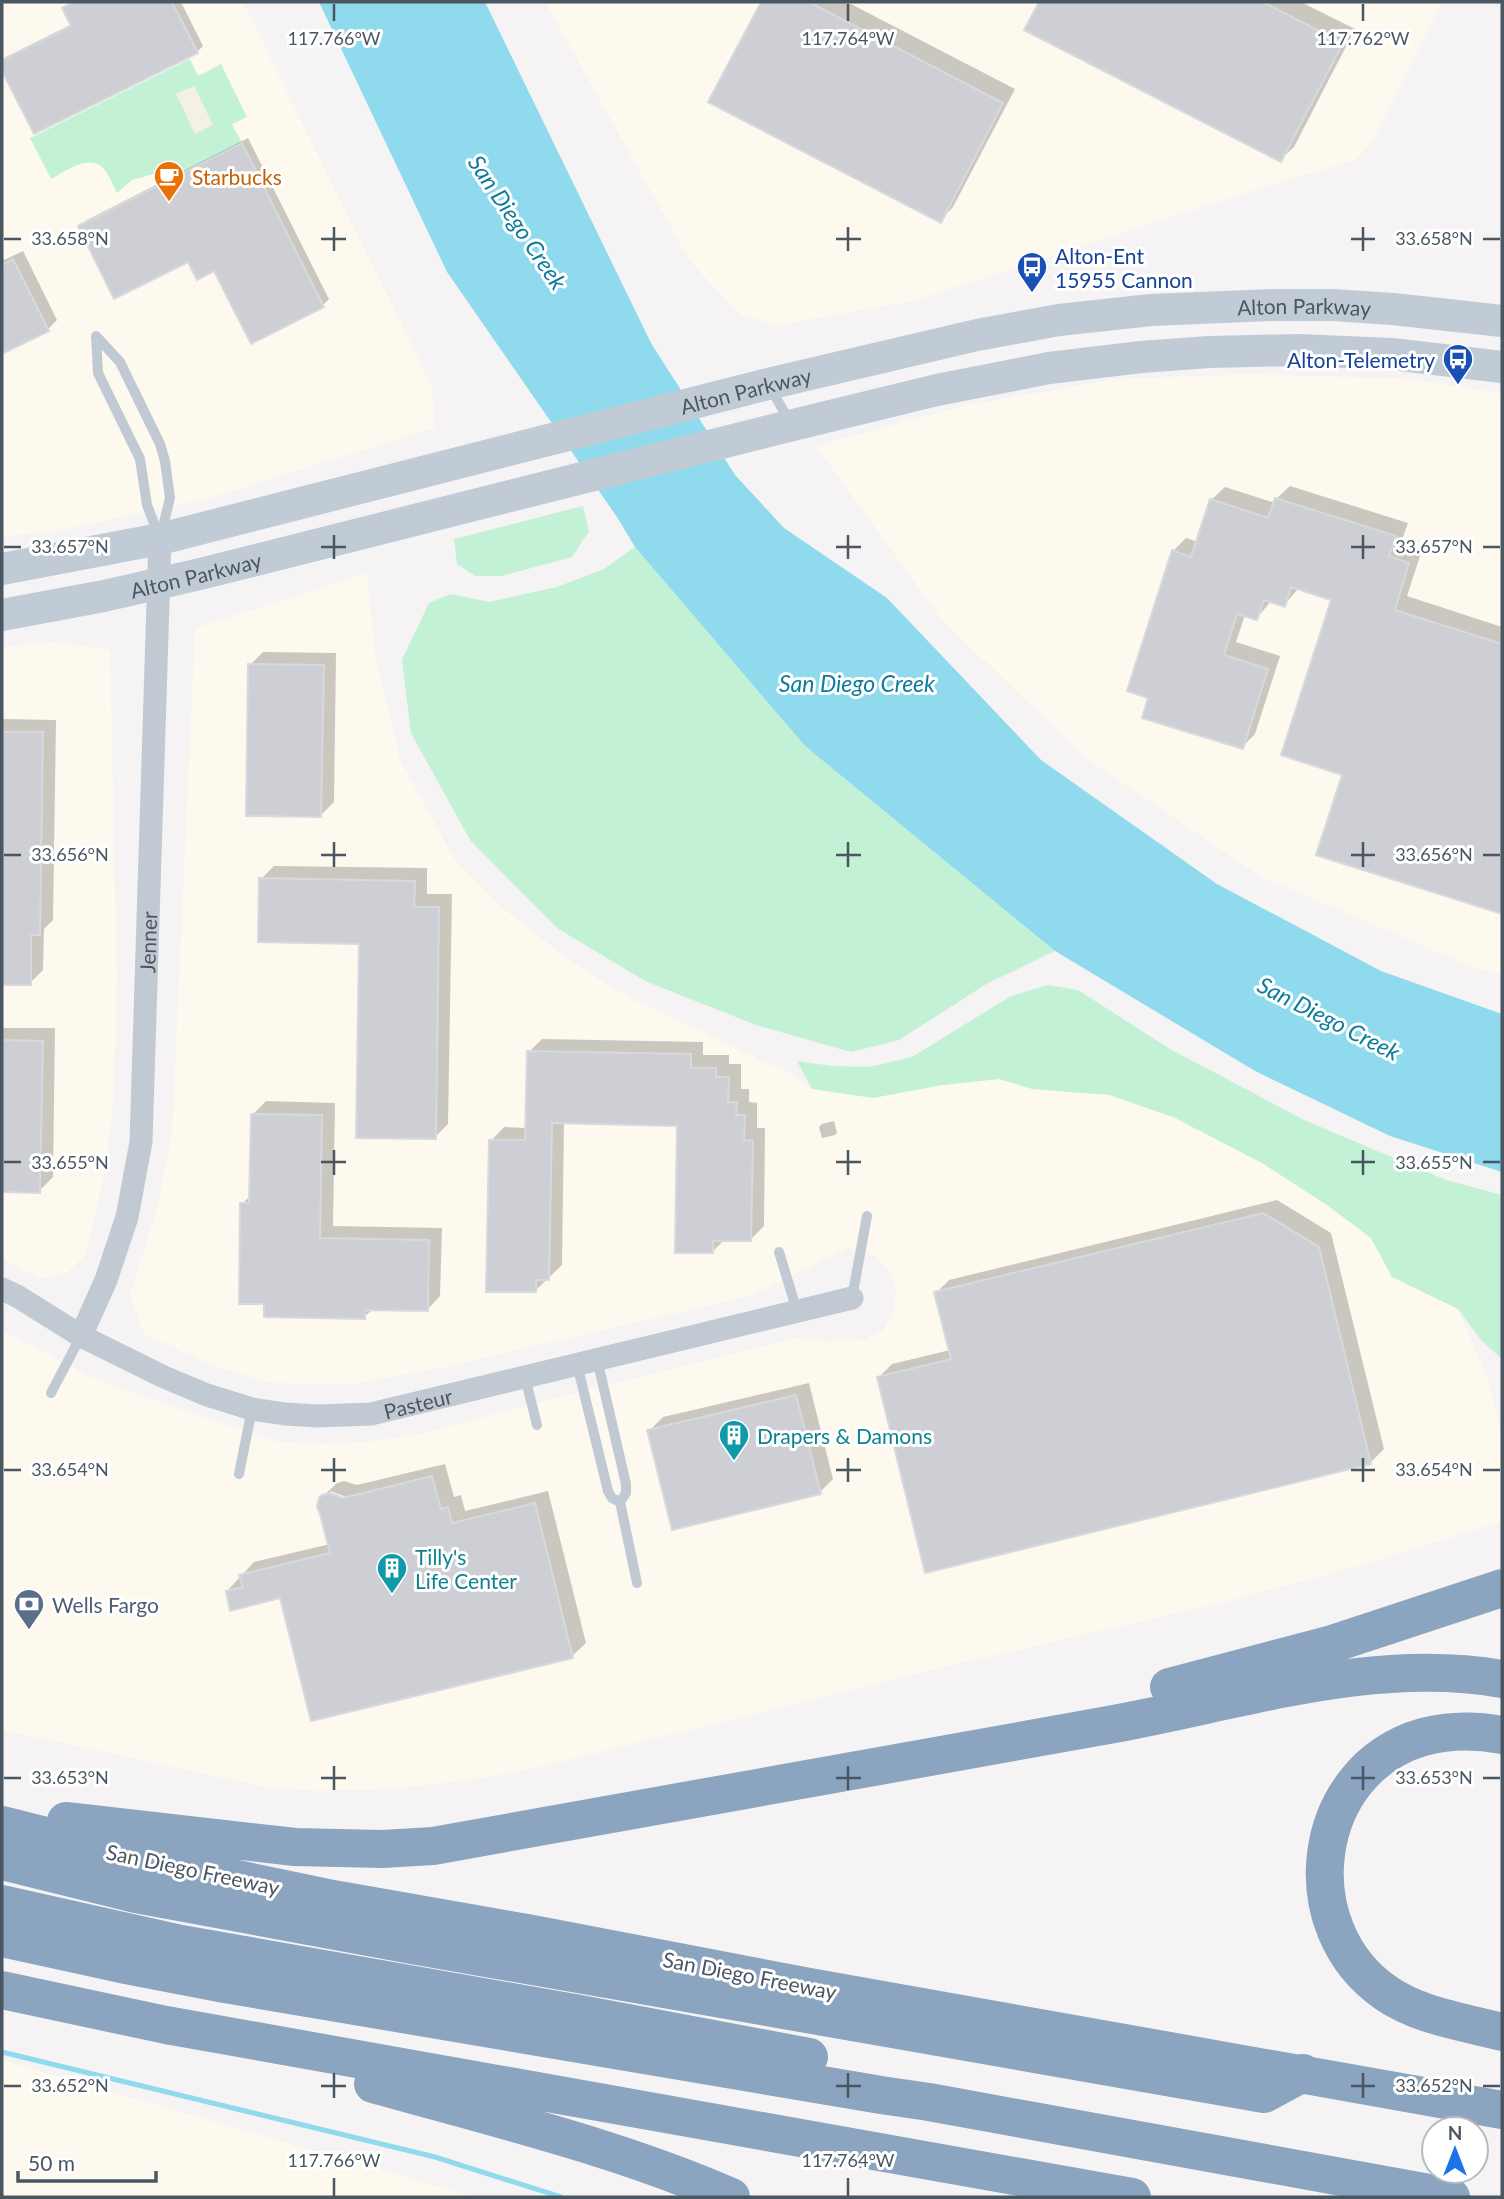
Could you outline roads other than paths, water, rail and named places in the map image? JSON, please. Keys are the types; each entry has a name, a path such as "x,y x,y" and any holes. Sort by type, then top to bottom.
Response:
{"highway":[{"path":"433,1846 1176,1686 1332,1644 1502,1588"},
{"path":"2,1814 295,1847 382,1849 433,1846 1137,1719 1348,1678 1428,1673 1470,1674 1502,1679"},
{"path":"1502,1735 1465,1731 1442,1733 1421,1738 1382,1758 1350,1790 1341,1806 1327,1843 1324,1863 1325,1890 1336,1932 1346,1953 1371,1981 1413,2007 1502,2032"},
{"name":"San Diego Freeway","path":"2,1825 121,1855 333,1899 1502,2110"},
{"path":"2,1861 136,1894 399,1943 1264,2094 1303,2073"},
{"path":"2,1904 181,1944 826,2060 881,2095"},
{"path":"2,1938 225,1984 942,2104 1451,2197"},
{"path":"2,1990 166,2025 1132,2197"},
{"path":"166,2025 596,2146 679,2174 731,2197"}],"main road":[{"name":"Alton Parkway","path":"2,569 160,539 768,384 976,334 1059,320 1104,314 1236,305 1332,305 1502,321"},
{"name":"Alton Parkway","path":"2,615 200,574 793,425 1025,372 1151,356 1209,352 1328,351 1392,354 1502,367"}],"street":[{"name":"Jenner","path":"81,1336 106,1280 127,1217 141,1142 160,539"},
{"name":"Pasteur","path":"2,1289 81,1336 207,1395 252,1409 318,1416 371,1413 852,1298"}],"lane":[{"path":"96,336 120,362 160,444 170,498 160,539 147,505 140,459 98,373 96,336"},
{"path":"768,384 793,425"},
{"path":"852,1298 867,1216"},
{"path":"779,1252 797,1311"},
{"path":"51,1393 81,1336"},
{"path":"587,1362 608,1491 620,1502"},
{"path":"587,1362 626,1484 626,1493 620,1502 637,1583"},
{"path":"525,1377 537,1425"},
{"path":"239,1474 252,1409"}],"water":[{"name":"San Diego Creek","path":"319,2 485,2 651,343 735,475 784,528 887,598 1041,760 1217,884 1381,971 1502,1014 1502,1172 1390,1136 1255,1071 1055,951 805,746 635,547 447,272"}],"waterway":[{"path":"2,2052 435,2157 561,2197"}],"place":[{"name":"Starbucks","path":"169,203"},
{"name":"Alton-Ent 15955 Cannon","path":"1032,294"},
{"name":"Alton-Telemetry","path":"1458,386"},
{"name":"Drapers & Damons","path":"734,1462"},
{"name":"Tilly's Life Center","path":"392,1595"},
{"name":"Wells Fargo","path":"29,1631"}]}
